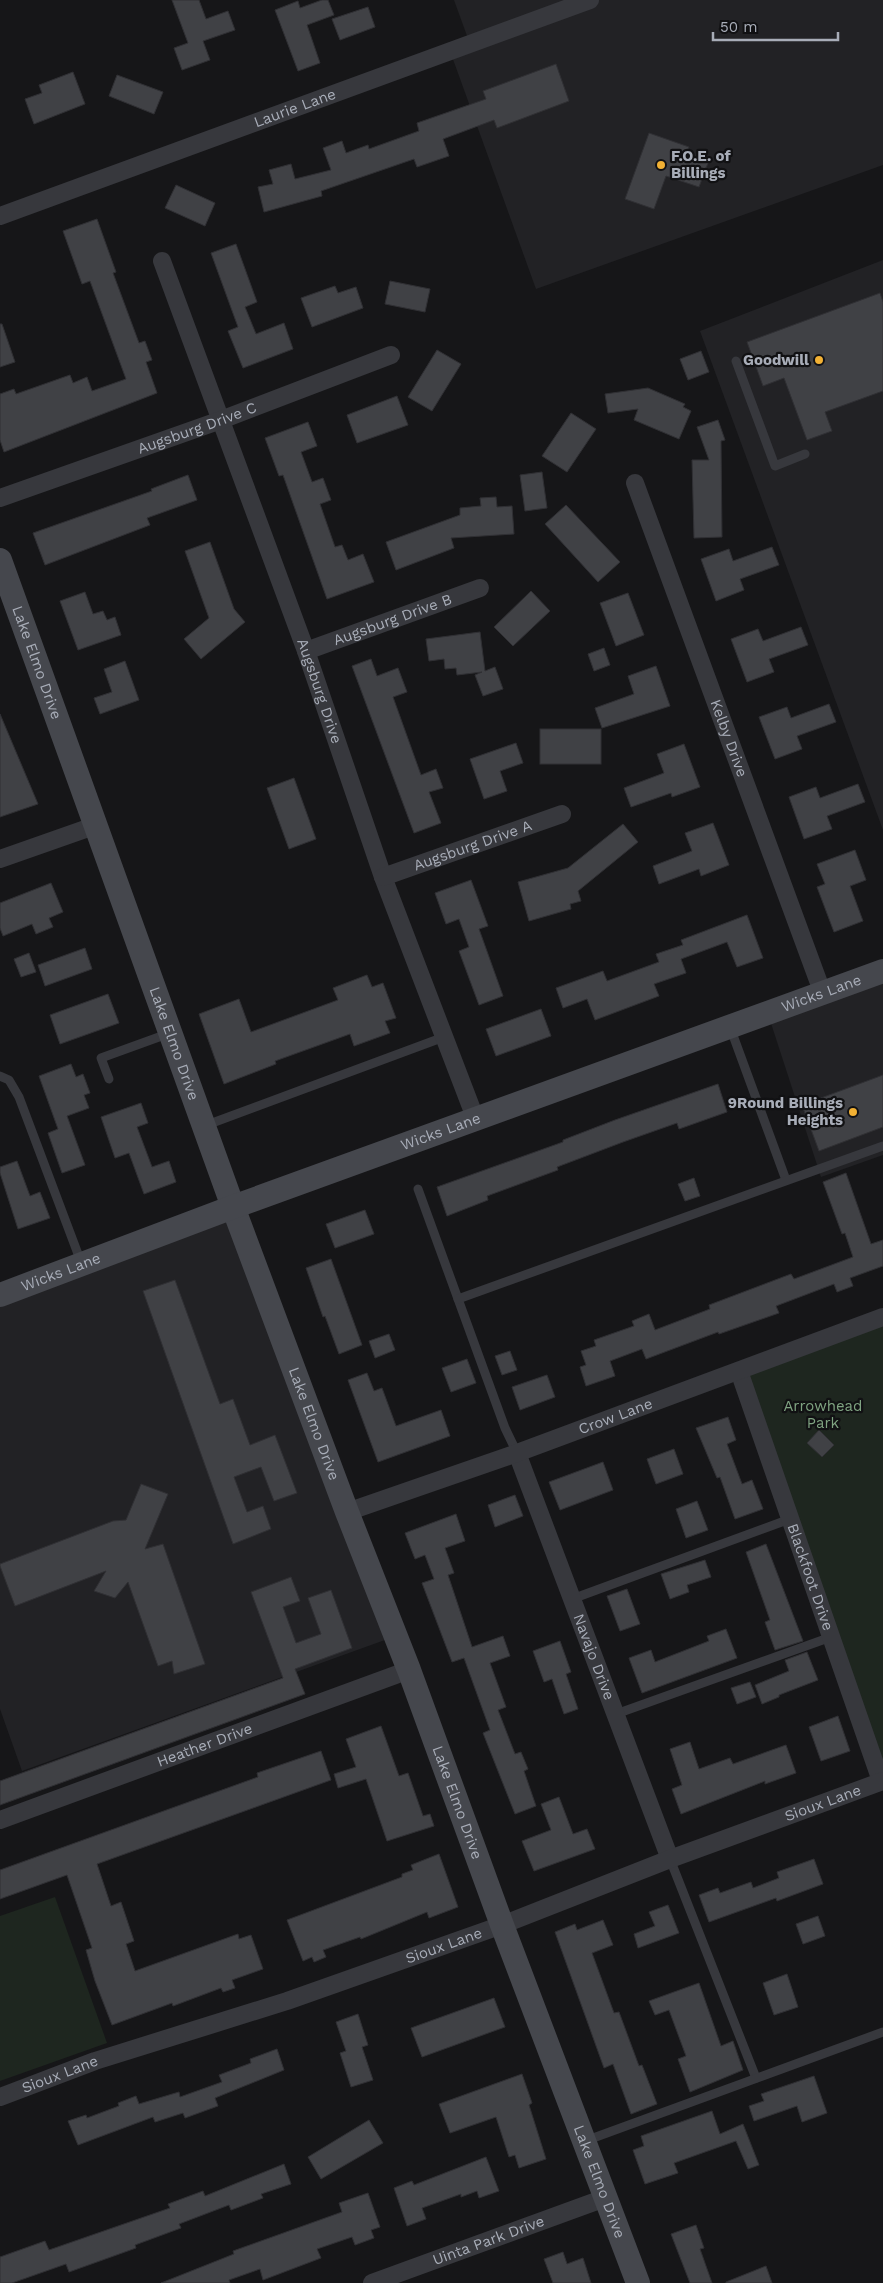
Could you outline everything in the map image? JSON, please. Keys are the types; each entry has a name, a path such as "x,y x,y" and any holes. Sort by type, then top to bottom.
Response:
{"main road":[{"name":"Lake Elmo Drive","path":"0,560 94,826 233,1207 347,1512 409,1670 502,1925 638,2283"},
{"name":"Wicks Lane","path":"0,1296 233,1207 883,971"}],"street":[{"name":"Laurie Lane","path":"0,216 590,0"},
{"name":"Augsburg Drive","path":"162,261 306,651 383,877 476,1120"},
{"name":"Augsburg Drive C","path":"0,498 221,420 391,354"},
{"name":"Kelby Drive","path":"635,483 823,994"},
{"name":"Augsburg Drive B","path":"306,651 480,588"},
{"name":"Augsburg Drive A","path":"383,877 562,814"},
{"path":"0,859 94,826"},
{"name":"Crow Lane","path":"347,1512 517,1453 883,1317"},
{"name":"Blackfoot Drive","path":"739,1371 882,1781"},
{"name":"Navajo Drive","path":"517,1453 670,1859"},
{"name":"Heather Drive","path":"0,1820 409,1670"},
{"name":"Sioux Lane","path":"0,2097 95,2061 287,2001 502,1925 670,1859 882,1781"},
{"name":"Uinta Park Drive","path":"372,2283 605,2198"}],"lane":[{"path":"736,361 775,466 805,454"},
{"path":"730,1027 786,1180"},
{"path":"109,1079 101,1058 170,1033"},
{"path":"204,1126 444,1037"},
{"path":"0,1076 9,1080 18,1097 82,1265"},
{"path":"458,1299 883,1146"},
{"path":"418,1189 505,1428 517,1453"},
{"path":"572,1599 790,1519"},
{"path":"616,1714 831,1637"},
{"path":"670,1859 756,2078"},
{"path":"584,2141 883,2032"}],"shaded area":[{"path":"454,0 883,0 883,165 536,289 450,51 470,44"},
{"path":"883,260 883,830 700,331"},
{"path":"883,970 883,1155 821,1177 768,1014"},
{"path":"233,1207 396,1636 22,1771 0,1709 0,1295"}],"green space":[{"name":"Arrowhead Park","path":"883,1324 883,1766 747,1376"},
{"path":"55,1897 107,2043 0,2081 0,1916"}],"building":[{"path":"172,0 199,0 206,19 228,11 235,30 203,41 210,60 182,70 174,48 188,43"},
{"path":"322,0 328,0 334,15 307,25 320,63 298,71 275,10 298,1 300,8"},
{"path":"368,7 375,27 340,40 332,19"},
{"path":"556,64 569,101 497,128 494,120 443,139 449,156 417,167 414,159 321,191 322,196 264,212 258,187 273,184 269,170 291,164 295,179 331,170 323,148 342,141 346,153 368,145 369,149 419,131 417,123 486,99 483,91"},
{"path":"73,72 85,104 34,124 25,99 42,93 39,85"},
{"path":"117,75 163,92 154,114 109,96"},
{"path":"649,133 689,147 686,155 708,163 699,187 666,176 654,209 625,199"},
{"path":"176,185 215,203 205,226 165,208"},
{"path":"97,219 116,272 113,273 139,343 145,341 152,360 146,362 157,393 4,452 0,440 0,394 14,389 16,394 70,375 73,383 87,377 92,391 126,379 90,281 82,284 63,231"},
{"path":"236,244 257,302 245,307 256,334 284,323 293,349 243,368 228,331 238,327 211,253"},
{"path":"390,281 430,289 425,312 385,304"},
{"path":"335,286 338,293 356,287 363,308 312,327 301,298"},
{"name":"Goodwill","path":"880,293 883,302 883,391 825,412 832,431 807,440 784,378 763,386 747,342"},
{"path":"0,324 2,324 15,362 0,367"},
{"path":"437,350 461,364 432,411 408,397"},
{"path":"701,351 709,372 688,380 680,359"},
{"path":"648,388 685,404 683,407 691,411 679,439 634,420 638,409 608,413 605,394"},
{"path":"397,396 408,425 357,443 347,415"},
{"path":"571,413 596,429 567,472 542,456"},
{"path":"718,420 725,440 721,441 722,537 694,538 692,460 709,460 697,427"},
{"path":"308,422 317,446 301,452 312,482 323,478 331,500 320,504 335,547 342,545 348,560 363,554 374,582 327,599 283,475 279,476 265,438"},
{"path":"542,472 547,508 525,511 520,475"},
{"path":"188,475 197,500 147,518 150,525 45,565 33,533 152,491 151,489"},
{"path":"496,497 497,507 512,506 514,534 451,538 454,548 396,570 386,542 460,515 460,508 481,506 480,498"},
{"path":"566,505 620,562 598,582 545,524"},
{"path":"210,542 234,609 245,622 201,659 184,639 209,618 185,551"},
{"path":"772,547 779,565 740,579 744,590 716,601 701,559 729,549 733,561"},
{"path":"531,591 550,611 513,646 494,627"},
{"path":"85,592 93,614 103,611 107,620 115,617 121,635 78,650 60,601"},
{"path":"628,593 644,635 616,646 600,603"},
{"path":"801,627 808,645 769,659 774,672 747,682 731,639 758,629 763,641"},
{"path":"480,632 485,671 495,667 503,689 483,696 475,675 482,672 457,675 456,668 445,669 444,659 429,661 426,639"},
{"path":"604,648 610,665 594,671 588,654"},
{"path":"371,659 377,676 398,668 407,692 393,697 421,775 436,769 443,788 429,792 441,823 414,833 352,666"},
{"path":"125,661 139,700 100,714 94,698 112,692 104,669"},
{"path":"656,666 670,706 602,728 595,708 634,694 628,676"},
{"path":"829,704 836,722 797,736 802,749 775,759 759,717 787,707 791,718"},
{"path":"0,714 38,804 0,817"},
{"path":"540,729 601,729 601,764 540,764"},
{"path":"516,743 523,763 500,771 507,791 484,799 470,759"},
{"path":"684,744 700,787 672,797 671,793 631,807 624,788 664,773 657,754"},
{"path":"294,778 316,839 289,849 267,788"},
{"path":"858,784 865,802 827,816 832,829 804,839 789,797 816,787 820,798"},
{"path":"713,823 729,865 701,876 699,869 659,884 653,866 692,851 685,833"},
{"path":"623,824 638,842 578,891 581,901 570,904 571,909 529,921 518,882 568,868"},
{"path":"855,850 866,880 850,886 863,921 834,932 817,887 825,884 817,864"},
{"path":"471,880 488,926 479,929 503,996 479,1005 459,951 469,947 459,919 446,924 435,893"},
{"path":"51,883 63,912 49,918 53,927 36,934 32,924 3,936 0,928 0,903"},
{"path":"747,915 763,958 737,967 727,942 681,959 686,973 654,984 659,996 595,1020 587,999 563,1008 556,988 603,971 607,981 659,962 656,954 683,945 681,940"},
{"path":"85,948 92,969 45,986 38,965"},
{"path":"29,953 36,972 21,977 14,959"},
{"path":"367,975 372,987 383,983 396,1018 385,1021 390,1033 354,1046 350,1034 275,1061 276,1064 224,1084 199,1014 239,999 251,1032 338,1000 333,988"},
{"path":"108,994 119,1023 60,1044 50,1015"},
{"path":"541,1009 551,1036 496,1056 486,1029"},
{"path":"71,1064 76,1077 83,1074 90,1093 84,1095 89,1108 67,1116 85,1165 62,1173 48,1133 58,1129 39,1076"},
{"path":"883,1075 883,1127 819,1151 802,1105"},
{"path":"718,1084 727,1112 679,1129 677,1123 623,1142 557,1167 558,1170 487,1196 488,1200 447,1216 437,1187 563,1142 563,1140 615,1120"},
{"path":"141,1103 148,1123 137,1127 152,1167 169,1161 176,1182 144,1194 129,1153 115,1158 101,1117"},
{"path":"17,1161 30,1196 40,1192 50,1218 18,1229 0,1173 0,1167"},
{"path":"846,1173 871,1244 883,1240 883,1266 850,1278 853,1286 837,1292 834,1284 776,1306 779,1313 719,1334 718,1332 646,1359 642,1349 610,1361 615,1376 586,1386 580,1367 586,1365 581,1351 596,1346 594,1340 634,1326 632,1321 649,1314 655,1330 710,1309 709,1305 791,1274 794,1279 853,1257 845,1233 842,1234 823,1182"},
{"path":"694,1178 700,1196 685,1201 678,1184"},
{"path":"365,1210 374,1234 335,1248 326,1224"},
{"path":"331,1259 362,1345 339,1354 325,1316 323,1317 306,1268"},
{"path":"175,1280 220,1404 233,1399 250,1445 275,1435 297,1493 274,1501 261,1467 234,1477 247,1512 263,1506 271,1529 233,1544 143,1291"},
{"path":"389,1334 395,1350 375,1358 369,1341"},
{"path":"510,1351 517,1370 502,1375 495,1356"},
{"path":"467,1359 476,1383 451,1392 442,1368"},
{"path":"367,1373 374,1391 382,1388 396,1426 441,1410 450,1436 378,1462 348,1380"},
{"path":"547,1375 555,1397 520,1410 512,1387"},
{"path":"728,1417 736,1440 727,1444 742,1484 752,1480 763,1509 735,1519 720,1477 717,1478 696,1428"},
{"path":"819,1430 834,1445 822,1457 807,1443"},
{"path":"674,1449 683,1474 656,1484 647,1459"},
{"path":"603,1462 613,1490 560,1510 549,1482"},
{"path":"141,1484 168,1494 145,1549 163,1544 205,1664 174,1674 172,1661 158,1666 128,1582 115,1598 94,1591 106,1571 15,1606 0,1566 0,1564 113,1521 126,1520"},
{"path":"515,1495 523,1516 495,1527 488,1505"},
{"path":"697,1501 708,1530 686,1538 676,1509"},
{"path":"456,1514 465,1541 445,1548 454,1573 448,1575 472,1647 503,1636 510,1656 490,1663 506,1707 498,1710 515,1754 521,1752 528,1769 524,1771 536,1806 515,1814 483,1733 490,1730 464,1658 452,1662 422,1583 434,1579 425,1555 415,1559 405,1533"},
{"path":"766,1544 803,1641 775,1650 765,1622 770,1620 746,1552"},
{"path":"705,1560 711,1577 687,1585 689,1592 670,1599 661,1574"},
{"path":"291,1577 300,1601 283,1607 296,1643 321,1634 308,1598 331,1590 352,1648 295,1669 305,1694 0,1805 0,1781 283,1678 251,1592"},
{"path":"627,1589 640,1624 620,1631 607,1596"},
{"path":"726,1629 737,1658 642,1693 629,1658 651,1650 655,1662 709,1641 707,1636"},
{"path":"560,1641 571,1672 566,1674 578,1709 564,1714 552,1679 544,1682 533,1651"},
{"path":"807,1652 818,1680 779,1695 779,1697 762,1704 755,1685 789,1671 785,1660"},
{"path":"750,1682 756,1697 737,1704 731,1688"},
{"path":"838,1716 850,1751 821,1761 809,1727"},
{"path":"381,1726 399,1776 408,1773 423,1816 430,1814 434,1826 387,1841 366,1779 338,1788 334,1774 356,1767 346,1739"},
{"path":"690,1742 699,1769 730,1758 733,1764 786,1745 796,1773 765,1784 765,1781 681,1814 672,1789 682,1785 670,1749"},
{"path":"321,1751 331,1780 97,1864 111,1906 121,1902 134,1941 126,1944 135,1971 238,1934 239,1939 251,1935 263,1969 232,1980 235,1988 223,1992 221,1988 173,2006 172,2003 112,2025 95,1981 86,1950 92,1948 67,1875 0,1899 0,1870 258,1777 257,1773"},
{"path":"559,1797 573,1834 587,1829 595,1849 534,1871 522,1841 551,1830 541,1804"},
{"path":"439,1854 458,1907 429,1918 427,1912 361,1939 360,1937 323,1950 326,1957 314,1962 312,1957 303,1961 287,1920 402,1877 402,1874 413,1870 411,1865"},
{"path":"814,1859 823,1884 777,1901 776,1898 709,1922 699,1895 718,1888 720,1893 751,1882 753,1888 779,1878 777,1872"},
{"path":"668,1905 679,1933 638,1948 634,1934 655,1926 649,1912"},
{"path":"818,1916 825,1936 803,1944 796,1924"},
{"path":"603,1920 613,1945 592,1953 614,2013 619,2012 639,2066 642,2065 657,2104 631,2114 613,2064 604,2068 555,1932 575,1924 577,1930"},
{"path":"787,1974 798,2007 774,2015 763,1983"},
{"path":"699,1983 721,2046 733,2041 743,2070 690,2092 678,2059 686,2056 669,2010 655,2015 649,2001"},
{"path":"494,1998 505,2027 422,2057 411,2028"},
{"path":"358,2014 368,2045 362,2047 373,2080 351,2087 340,2053 346,2051 336,2022"},
{"path":"277,2049 284,2070 215,2098 218,2106 185,2118 183,2113 155,2122 153,2117 78,2145 68,2121 86,2115 87,2118 119,2106 118,2103 136,2096 139,2104 179,2092 180,2097 222,2082 219,2075 251,2063 250,2059"},
{"path":"522,2074 532,2103 529,2105 546,2159 519,2168 515,2155 509,2157 496,2117 450,2133 439,2104"},
{"path":"814,2076 827,2113 802,2122 797,2106 754,2121 749,2106 764,2101 761,2094"},
{"path":"712,2111 720,2134 743,2124 759,2165 748,2169 736,2141 674,2163 678,2173 645,2184 633,2150 644,2146 641,2136"},
{"path":"369,2120 383,2143 321,2179 308,2157"},
{"path":"486,2157 499,2191 479,2198 477,2191 461,2197 461,2194 422,2208 426,2219 407,2226 394,2188 412,2181 414,2185"},
{"path":"284,2164 291,2184 261,2194 263,2198 231,2210 229,2205 179,2224 181,2228 135,2245 136,2248 69,2272 66,2264 12,2283 0,2283 0,2257 45,2241 49,2250 170,2208 168,2204 203,2191 205,2196"},
{"path":"368,2193 380,2227 371,2230 374,2238 355,2245 352,2237 317,2249 321,2258 263,2280 260,2269 229,2280 230,2283 161,2283 234,2254 233,2251 342,2212 339,2203"},
{"path":"696,2225 704,2248 700,2249 712,2283 690,2283 671,2234"},
{"path":"563,2252 567,2264 583,2258 591,2283 553,2283 544,2259"},
{"path":"766,2266 772,2283 726,2283 726,2282"}],"place":[{"name":"F.O.E. of Billings","path":"661,165"},
{"name":"Goodwill","path":"819,360"},
{"name":"9Round Billings Heights","path":"853,1112"}]}
